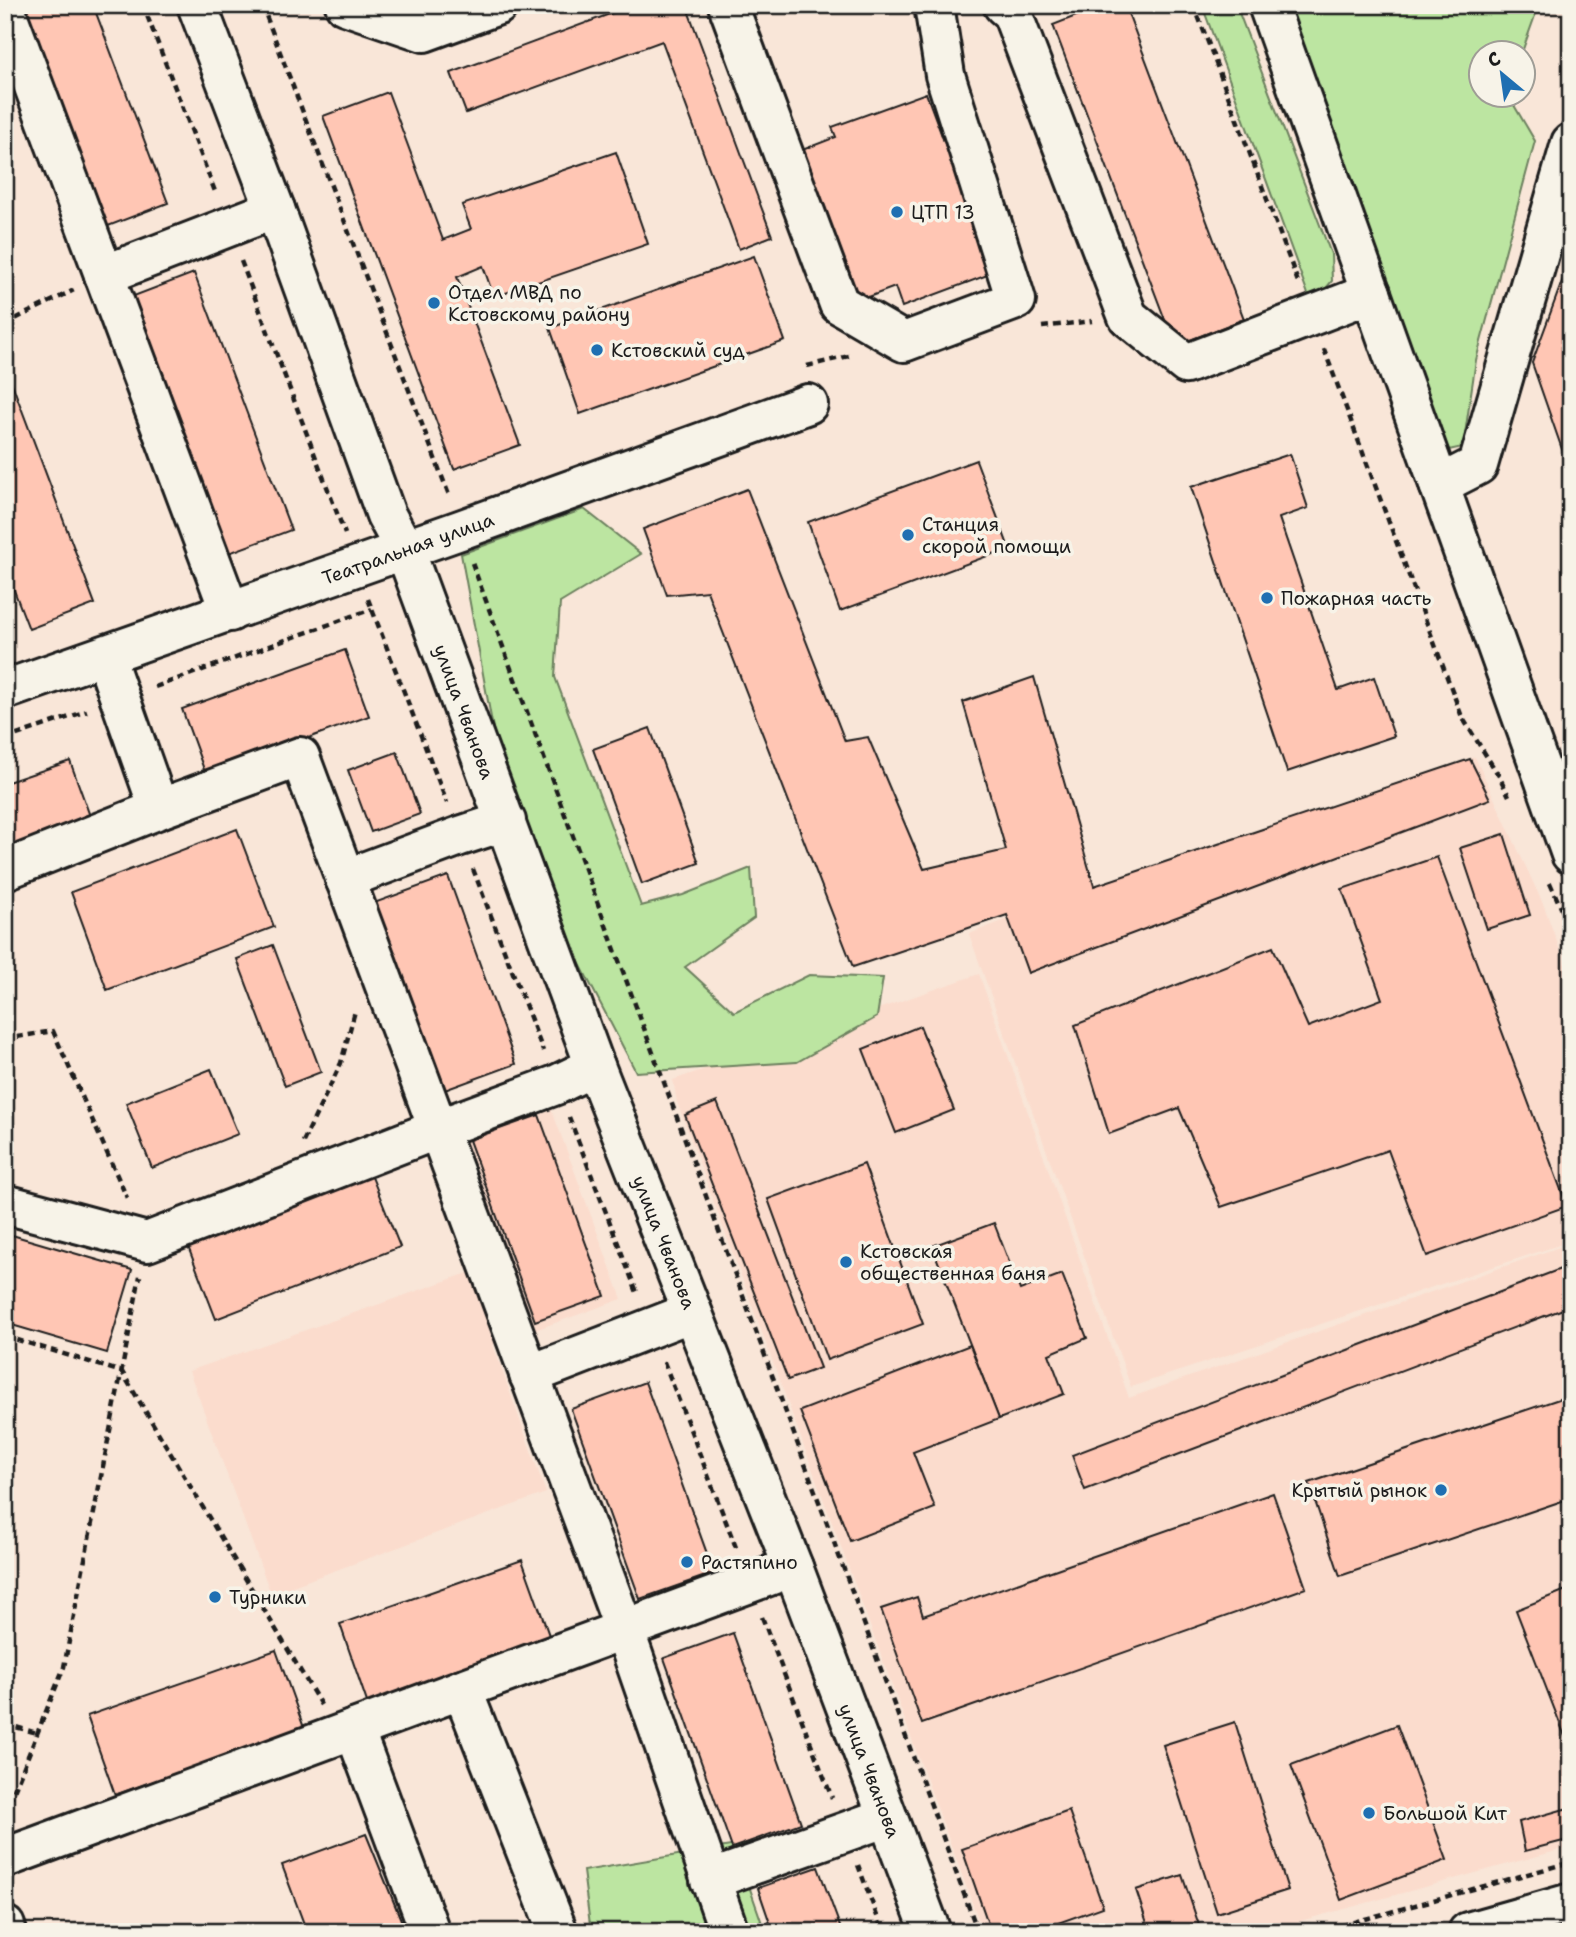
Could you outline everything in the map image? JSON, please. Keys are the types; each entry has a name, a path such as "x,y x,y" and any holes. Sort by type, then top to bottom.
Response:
{"street":[{"name":"улица Чванова","path":"197,5 275,209 386,515 405,550 595,1066 793,1567 931,1932"},
{"path":"345,5 424,32 498,5"},
{"path":"728,5 839,304 904,342 1016,300 945,75 934,5"},
{"path":"1003,5 1012,13 1128,317 1185,364 1370,293"},
{"path":"1268,5 1439,485 1560,868"},
{"path":"5,9 230,612"},
{"path":"1439,485 1478,465 1571,143"},
{"path":"104,275 275,209"},
{"name":"Театральная улица","path":"9,677 105,656 808,404"},
{"path":"105,656 159,809"},
{"path":"5,870 300,757 624,1629 729,1932"},
{"path":"345,879 506,821"},
{"path":"5,1204 147,1242 556,1085 595,1066"},
{"path":"530,1375 692,1312"},
{"path":"5,1858 793,1567"},
{"path":"463,1689 558,1932"},
{"path":"346,1732 430,1932"},
{"path":"710,1880 887,1817"},
{"path":"1468,1932 1571,1903"},
{"path":"5,1926 7,1932"}],"path":[{"path":"144,5 344,530 355,567 883,1932"},
{"path":"262,5 448,493 978,1932"},
{"path":"1194,5 1462,717 1499,776 1510,800"},
{"path":"5,324 104,275"},
{"path":"5,739 372,609"},
{"path":"1560,868 1571,930"},
{"path":"280,1190 341,1063 372,952"},
{"path":"5,1040 52,1031 147,1242 64,1667 5,1812"},
{"path":"5,1336 122,1372 346,1732"},
{"path":"5,1724 37,1733"},
{"path":"1318,1932 1571,1862"}],"shaded area":[{"path":"1475,757 1544,906 1571,981 1571,1241 1131,1387 969,934 1105,882"},
{"path":"979,974 1129,1398 1571,1243 1571,1847 1260,1932 983,1932 677,1102 673,1080"},
{"path":"548,1100 622,1299 493,1345 546,1493 271,1594 189,1371 502,1261 456,1135"}],"green space":[{"path":"1202,5 1236,5 1331,254 1332,281 1312,305"},
{"path":"1281,5 1551,5 1536,13 1527,38 1468,38 1468,108 1516,108 1535,141 1476,360 1463,447 1439,452"},
{"path":"584,509 641,554 560,603 555,677 641,906 683,895 751,868 754,918 685,967 734,1012 809,975 883,978 877,1017 797,1062 636,1072 568,941 494,734 461,554"},
{"path":"807,1833 748,1883 765,1932 591,1932 583,1871"}],"building":[{"path":"18,5 93,5 168,203 103,228"},
{"path":"634,5 686,5 772,236 739,249 662,41 466,113 451,73"},
{"path":"1104,5 1125,5 1244,319 1175,346 1053,25"},
{"path":"388,92 443,240 471,229 462,205 616,152 648,244 494,297 483,266 457,277 520,445 454,469 323,116"},
{"name":"ЦТП 13","path":"926,93 993,273 902,307 895,287 858,301 802,150 836,137 832,127"},
{"path":"754,256 785,341 580,414 550,328"},
{"path":"1571,257 1571,475 1532,363"},
{"path":"194,273 291,530 229,553 131,297"},
{"path":"5,365 95,604 29,629 5,567"},
{"name":"Пожарная часть","path":"1290,454 1308,508 1279,518 1338,690 1374,677 1394,736 1287,772 1191,487"},
{"name":"Станция скорой помощи","path":"976,460 1009,548 840,611 808,522"},
{"path":"747,489 845,741 868,737 924,869 1006,850 963,702 1034,677 1094,886 1470,759 1490,799 1028,973 1007,915 853,967 707,591 667,595 643,529"},
{"path":"345,650 369,716 206,775 182,709"},
{"path":"650,728 699,863 642,884 593,749"},
{"path":"397,752 420,814 371,832 348,770"},
{"path":"70,761 91,819 5,849 5,783"},
{"path":"237,829 274,927 107,990 71,892"},
{"path":"1504,834 1530,915 1487,929 1460,848"},
{"path":"1437,857 1567,1206 1427,1256 1388,1150 1221,1207 1179,1108 1109,1134 1075,1025 1273,947 1308,1027 1382,999 1342,889"},
{"path":"448,876 516,1064 442,1091 374,903"},
{"path":"273,945 321,1072 285,1086 237,959"},
{"path":"920,1026 954,1110 896,1133 863,1049"},
{"path":"211,1069 238,1134 152,1168 126,1103"},
{"path":"717,1102 820,1368 788,1380 685,1115"},
{"path":"539,1115 605,1296 535,1321 469,1140"},
{"name":"Кстовская общественная баня","path":"864,1164 923,1324 827,1360 768,1199"},
{"path":"370,1172 400,1247 216,1319 187,1244"},
{"path":"994,1223 1020,1290 1062,1274 1087,1338 1049,1354 1064,1394 999,1419 932,1246"},
{"path":"5,1233 132,1270 107,1353 5,1323"},
{"path":"1571,1265 1571,1306 1085,1490 1072,1455"},
{"path":"970,1345 999,1419 913,1452 935,1508 850,1541 800,1411"},
{"path":"645,1382 714,1573 640,1599 571,1409"},
{"name":"Крытый рынок","path":"1571,1395 1571,1498 1340,1576 1309,1483"},
{"path":"1273,1493 1306,1588 922,1724 881,1609 917,1597 923,1616"},
{"path":"522,1560 551,1641 368,1705 340,1624"},
{"path":"1571,1588 1571,1737 1566,1739 1516,1610"},
{"path":"733,1633 801,1823 732,1848 664,1658"},
{"path":"276,1650 304,1728 115,1795 87,1716"},
{"path":"1235,1722 1288,1890 1217,1913 1163,1745"},
{"name":"Большой Кит","path":"1397,1725 1447,1860 1341,1900 1291,1765"},
{"path":"1568,1808 1571,1839 1525,1851 1519,1822"},
{"path":"1069,1811 1103,1907 1055,1924 1058,1932 991,1932 962,1849"},
{"path":"366,1834 406,1932 307,1932 282,1865"},
{"path":"818,1867 842,1932 773,1932 758,1888"},
{"path":"1182,1875 1201,1931 1150,1932 1136,1890"}],"place":[{"name":"ЦТП 13","path":"897,212"},
{"name":"Отдел МВД по Кстовскому району","path":"434,303"},
{"name":"Кстовский суд","path":"597,350"},
{"name":"Станция скорой помощи","path":"908,535"},
{"name":"Пожарная часть","path":"1267,598"},
{"name":"Кстовская общественная баня","path":"846,1262"},
{"name":"Крытый рынок","path":"1441,1490"},
{"name":"Растяпино","path":"687,1562"},
{"name":"Турники","path":"215,1597"},
{"name":"Большой Кит","path":"1369,1813"}]}
